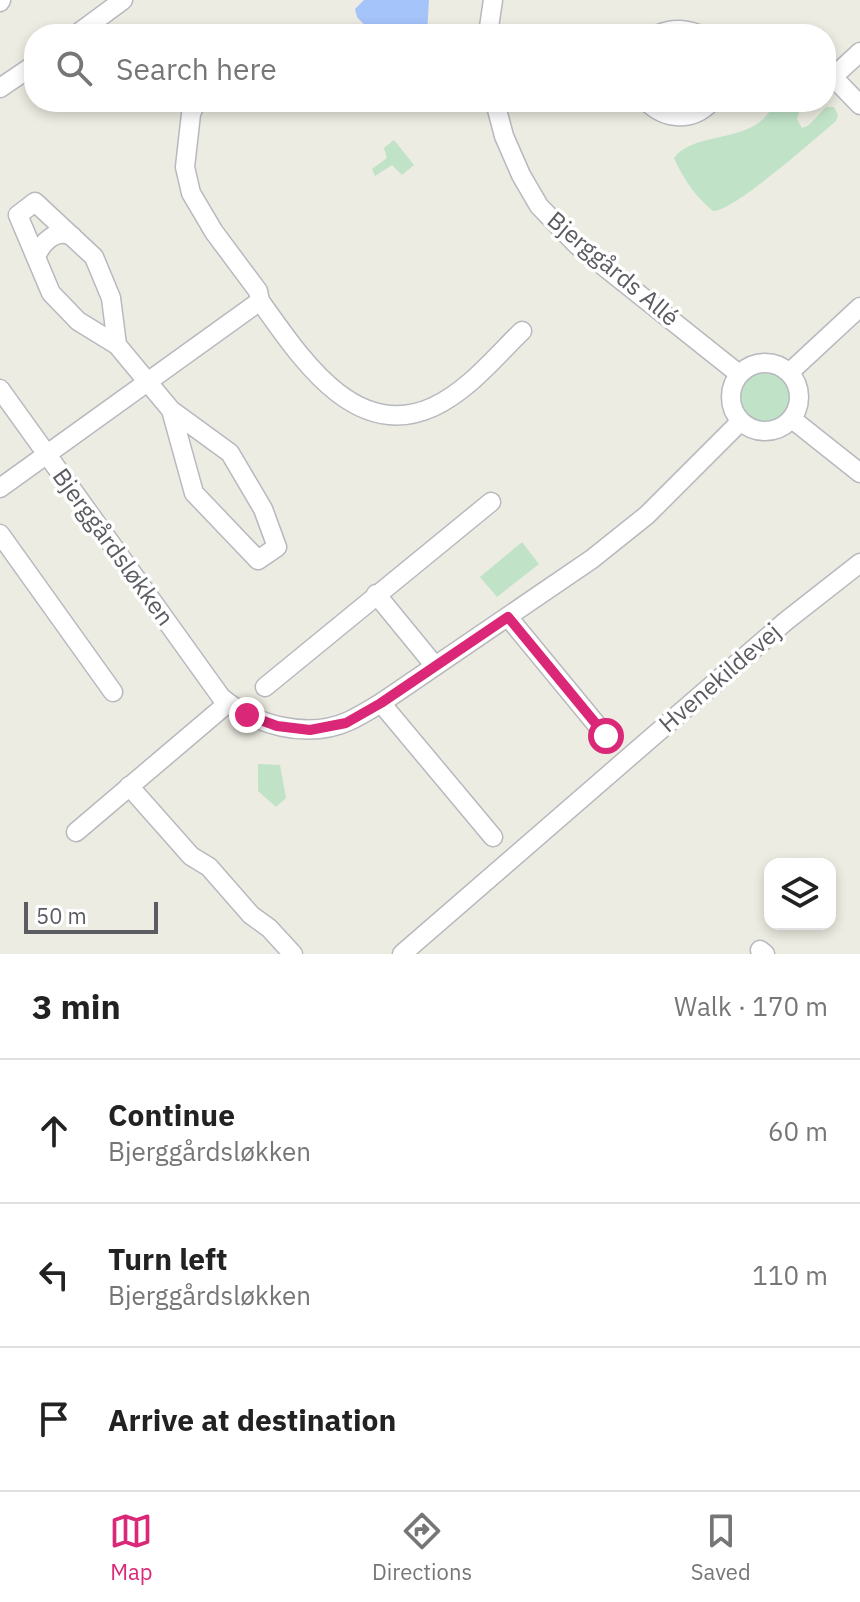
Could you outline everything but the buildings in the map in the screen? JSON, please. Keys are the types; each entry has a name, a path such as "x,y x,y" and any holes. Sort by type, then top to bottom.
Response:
{"street":[{"path":"91,24 123,0"},
{"path":"489,24 493,0"},
{"path":"836,71 860,52"},
{"path":"0,88 24,72"},
{"path":"836,83 860,105"},
{"path":"192,112 185,167 191,193 214,232 258,291 260,301 308,367 338,395 374,412 395,415 406,416 434,407 470,381 522,331"},
{"name":"Bjerggårds Allé","path":"498,112 521,175 539,206 577,245 739,374"},
{"path":"660,112 671,116 690,116 698,112"},
{"path":"117,345 111,298 94,257 35,202 18,215 51,293 78,321 117,345 171,410 230,453 263,509 277,547 258,560 194,493 171,410"},
{"path":"36,257 53,236 66,233 72,236"},
{"path":"0,488 260,301"},
{"path":"790,372 860,307"},
{"path":"764,362 778,364 790,372 797,382 800,395 792,419 781,428 767,431 753,429 740,422 730,398 732,385 739,374 750,365 764,362"},
{"name":"Bjerggårdsløkken","path":"0,389 221,697 247,715 277,726 310,730 346,723 381,703 592,559 647,515 740,422"},
{"path":"792,419 860,473"},
{"path":"265,687 491,502"},
{"path":"0,534 113,692"},
{"name":"Hvenekildevej","path":"402,954 786,621 860,563"},
{"path":"376,594 435,666"},
{"path":"508,617 606,736"},
{"path":"76,832 228,703"},
{"path":"381,703 493,837"},
{"path":"129,786 191,856 209,867 251,915 269,928 293,954"}],"green space":[{"path":"836,111 838,115 836,121 756,187 713,211 690,187 674,158 696,143 741,131 768,112 799,112 797,119 802,128 821,112"},
{"path":"394,140 414,165 402,175 392,165 375,176 372,169 387,158 384,148"},
{"path":"765,370 784,377 791,396 784,415 765,422 746,415 739,396 746,377"},
{"path":"522,542 539,564 497,597 480,577"},
{"path":"258,764 280,765 286,798 276,807 258,791"}],"water":[{"path":"364,0 429,0 428,24 364,24 355,9"}],"route":[{"path":"247,715 277,726 310,730 346,723 381,703 508,617 606,736"}]}
